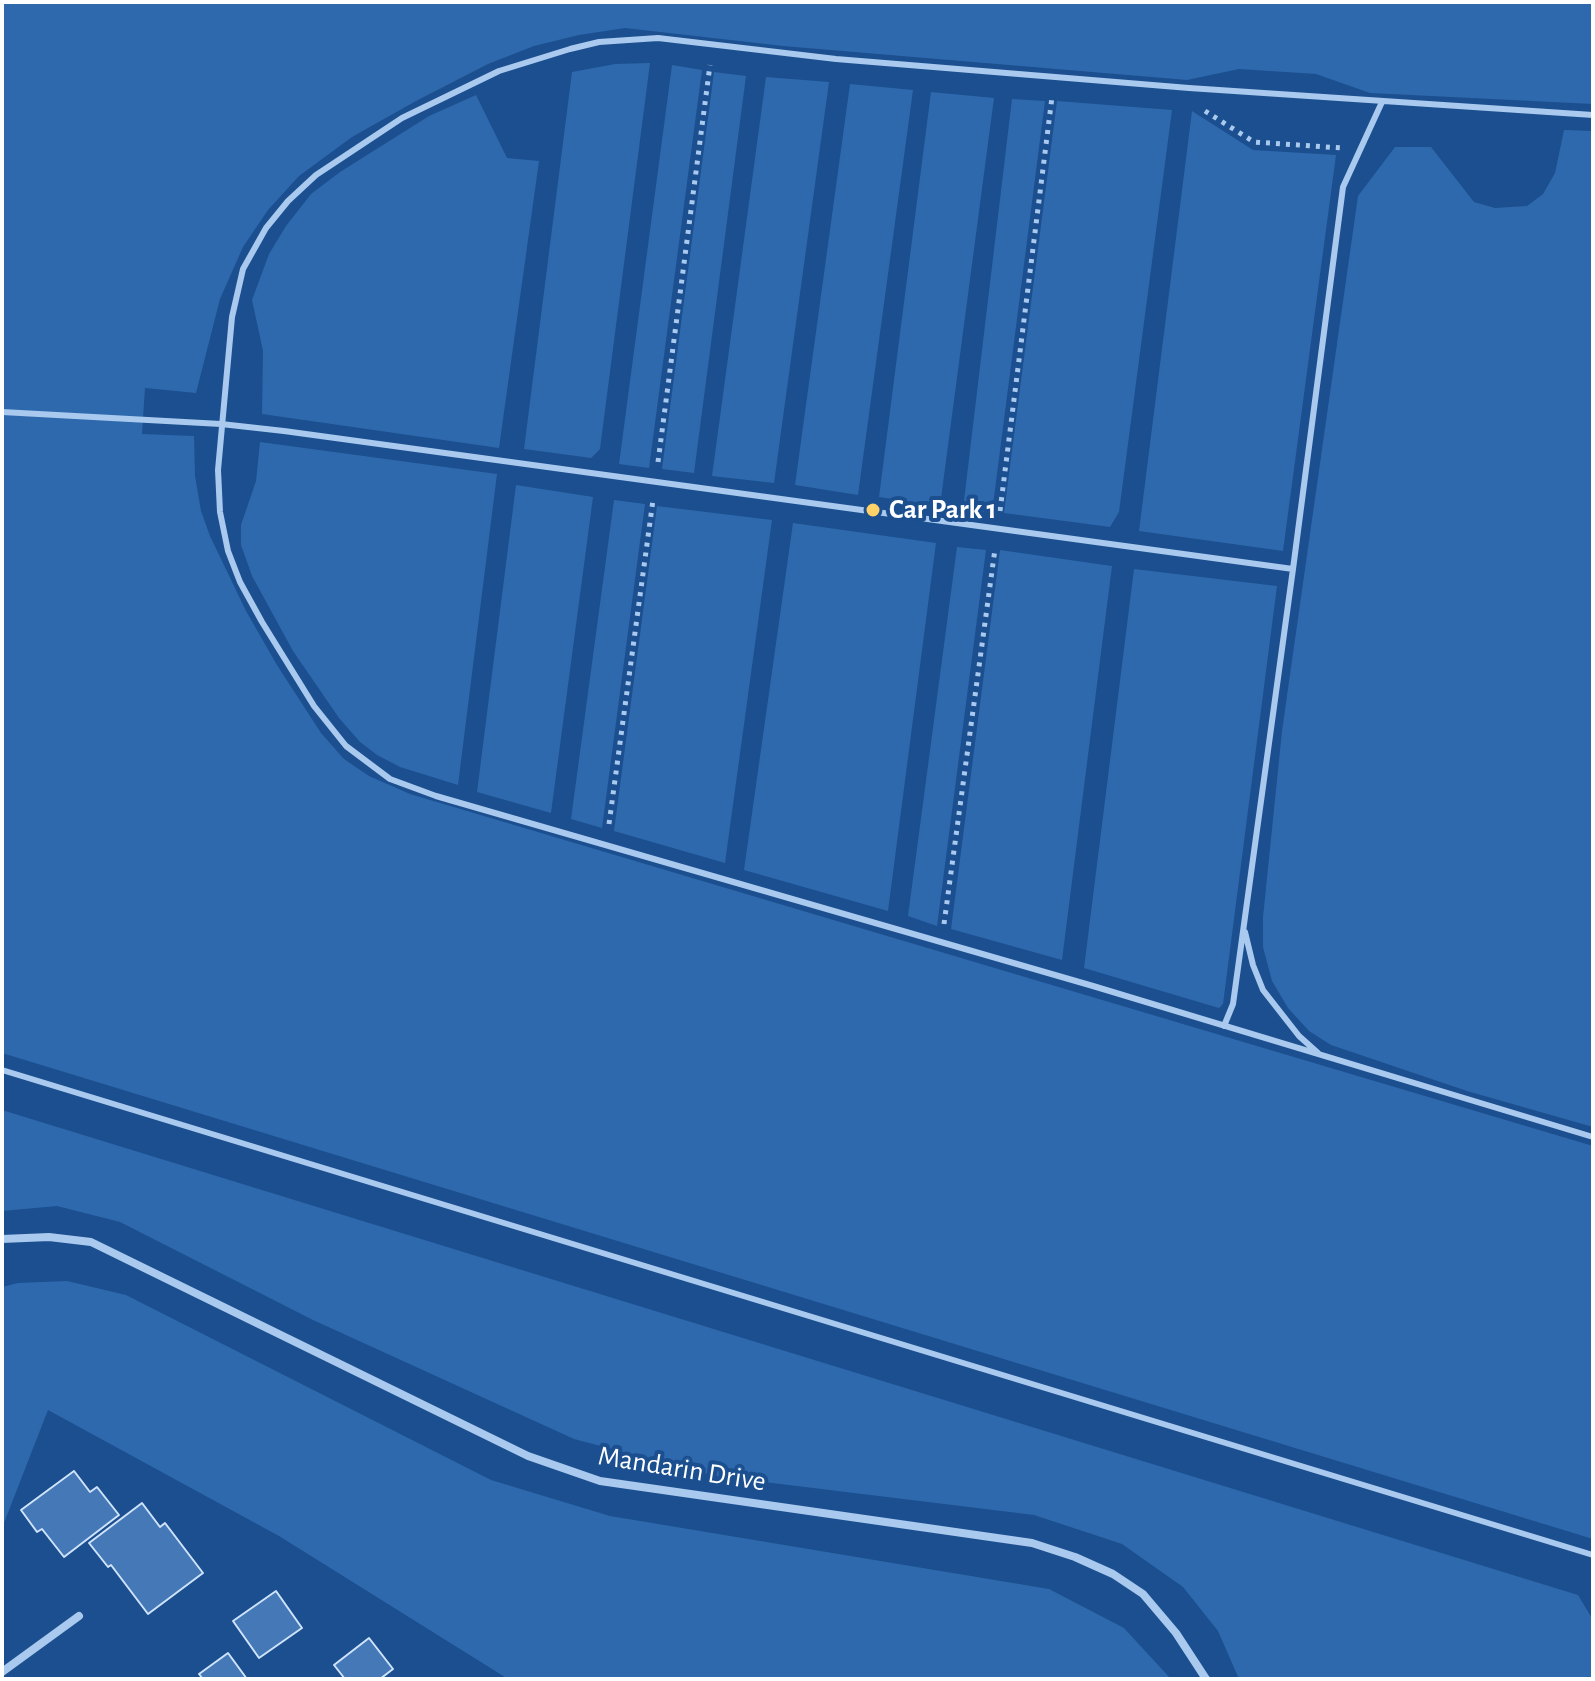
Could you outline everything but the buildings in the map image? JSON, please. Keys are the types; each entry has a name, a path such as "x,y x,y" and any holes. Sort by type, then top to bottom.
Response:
{"street":[{"name":"Mandarin Drive","path":"2,1239 49,1237 91,1242 528,1456 600,1481 1032,1543 1075,1557 1113,1574 1143,1594 1176,1633 1206,1679"},
{"path":"2,1672 79,1616"}],"lane":[{"path":"1593,115 1382,102 836,59 658,38 599,42 546,55 499,71 402,118 316,175 288,201 266,228 243,269 232,317 218,470 220,512 228,551 240,582 314,706 346,746 390,779 436,796 1593,1137"},
{"path":"1224,1026 1233,1004 1244,927 1343,187 1382,102"},
{"path":"2,412 221,424 1293,569"},
{"path":"1244,927 1263,990 1299,1036 1321,1055"},
{"path":"2,1070 1593,1555"}],"path":[{"path":"609,824 709,65 724,66"},
{"path":"1052,95 1064,96"},
{"path":"1196,106 1254,142 1359,150"}],"shaded area":[{"path":"3,2 1593,2 1593,104 1370,93 1316,74 1239,69 1187,80 783,46 625,28 534,46 488,64 416,101 352,137 299,176 268,210 243,247 220,299 196,393 145,388 142,434 194,436 195,476 201,511 246,611 321,733 344,759 369,776 410,794 1593,1146 1593,1539 2,1053"},
{"path":"650,63 600,449 591,458 524,449 572,72 615,64"},
{"path":"672,65 702,70 649,468 619,464"},
{"path":"714,72 746,76 694,473 662,469"},
{"path":"766,77 829,82 774,483 712,476"},
{"path":"850,84 913,90 858,495 795,485"},
{"path":"931,92 994,98 940,506 879,497"},
{"path":"476,95 507,158 539,161 499,448 262,414 263,351 252,300 269,254 286,226 311,194 340,172 429,116"},
{"path":"1012,99 1045,101 992,513 963,509"},
{"path":"1057,101 1172,110 1119,512 1110,527 1004,513"},
{"path":"1192,111 1253,150 1336,155 1283,551 1139,531"},
{"path":"1564,130 1593,131 1593,1127 1467,1091 1331,1045 1309,1031 1288,1008 1272,981 1263,947 1263,917 1282,731 1358,196 1395,147 1431,147 1474,202 1495,208 1527,206 1543,194 1555,173"},
{"path":"260,442 497,474 458,785 400,767 360,742 339,718 293,651 252,576 241,545 241,525 256,481"},
{"path":"516,485 593,497 551,813 477,792"},
{"path":"614,500 645,504 602,828 571,819"},
{"path":"657,506 772,520 725,863 614,831"},
{"path":"793,523 936,543 888,911 744,870"},
{"path":"957,547 986,550 937,926 908,916"},
{"path":"1000,550 1112,566 1062,960 951,929"},
{"path":"1134,569 1277,586 1223,1004 1219,1008 1084,968"},
{"path":"2,1110 1578,1595 1593,1620 1593,1679 1239,1679 1218,1631 1183,1587 1122,1544 1034,1515 715,1476 574,1439 313,1320 120,1222 57,1206 2,1211"},
{"path":"67,1281 126,1295 491,1480 610,1516 1049,1589 1124,1628 1171,1679 508,1679 279,1536 48,1410 2,1528 2,1287 18,1283"}],"place":[{"name":"Car Park 1","path":"873,510"}]}
